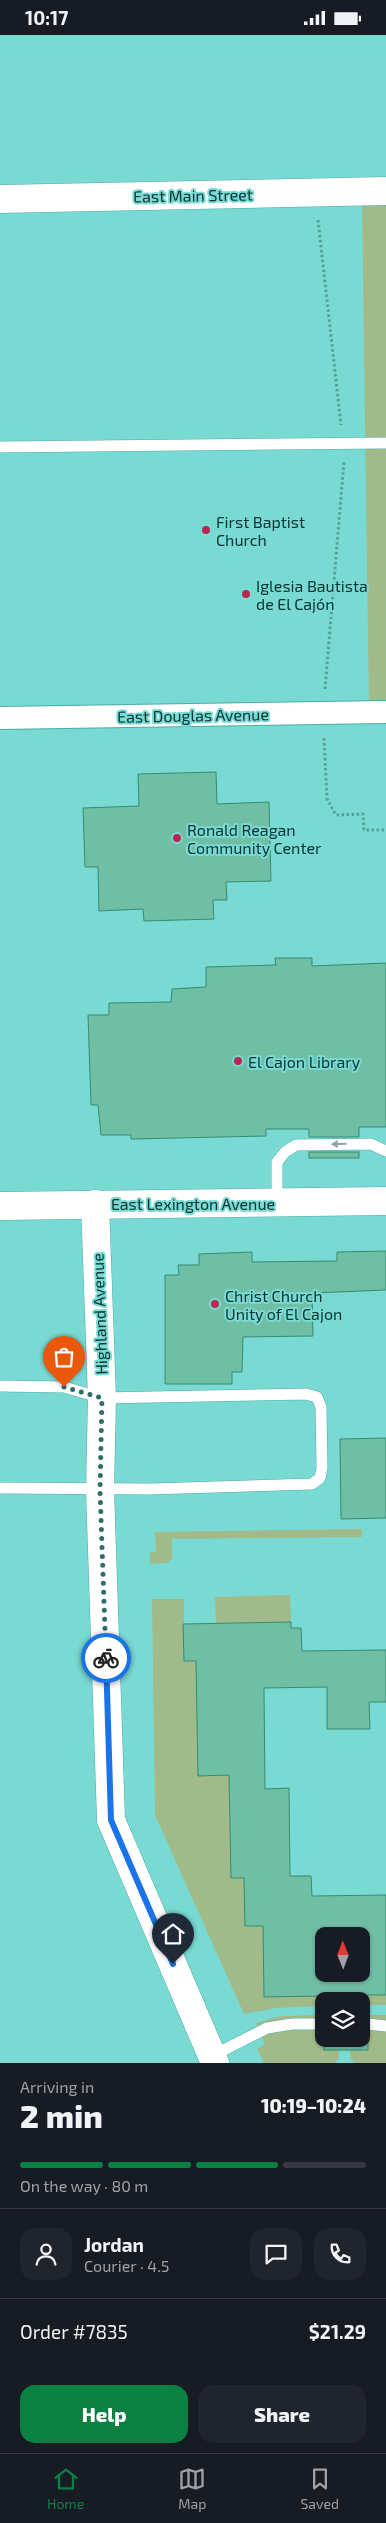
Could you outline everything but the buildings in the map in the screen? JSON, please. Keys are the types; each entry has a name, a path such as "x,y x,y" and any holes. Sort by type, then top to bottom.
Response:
{"street":[{"name":"East Main Street","path":"0,199 386,191"},
{"name":"East Douglas Avenue","path":"0,718 386,712"},
{"name":"East Lexington Avenue","path":"0,1206 95,1203 386,1201"},
{"name":"Highland Avenue","path":"95,1203 102,1398 100,1490 111,1820 214,2060"}],"lane":[{"path":"0,447 386,443"},
{"path":"277,1203 277,1162 285,1152 296,1145 371,1144 386,1151"},
{"path":"0,1386 64,1387 102,1398 306,1395 317,1397 321,1407 322,1469 320,1479 312,1484 100,1490 0,1488"},
{"path":"214,2060 267,2028 292,2024 315,2024"},
{"path":"370,2025 386,2026"}],"path":[{"path":"324,713 326,799 336,815 363,814 364,830 386,830"}],"green space":[{"path":"362,203 386,203 386,713 369,713"},
{"path":"362,1529 362,1537 172,1539 172,1559 167,1563 150,1564 150,1552 156,1552 155,1532"},
{"path":"290,1595 291,1622 230,1623 230,1640 216,1624 215,1597"},
{"path":"152,1599 184,1599 184,1661 196,1661 198,1776 229,1775 231,1878 244,1878 245,1926 263,1926 264,1996 315,1996 315,2006 276,2008 244,2014 155,1815"},
{"path":"370,1995 386,1995 386,2005 370,2005"},
{"path":"315,2015 315,2047 324,2047 324,2050 339,2050 339,2059 335,2063 264,2063 257,2049 265,2044 256,2023 280,2016"},
{"path":"370,2015 386,2015 386,2063 355,2063 350,2058 350,2050 368,2049 370,2047"}],"way so far":[{"path":"64,1387 102,1398 100,1490 106,1658"}],"place":[{"name":"First Baptist Church","path":"206,530"},
{"name":"Iglesia Bautista de El Cajón","path":"246,594"},
{"name":"Ronald Reagan Community Center","path":"177,838"},
{"name":"El Cajon Library","path":"238,1061"},
{"name":"Christ Church Unity of El Cajon","path":"215,1304"}],"route":[{"path":"106,1658 111,1820 173,1964"}]}
